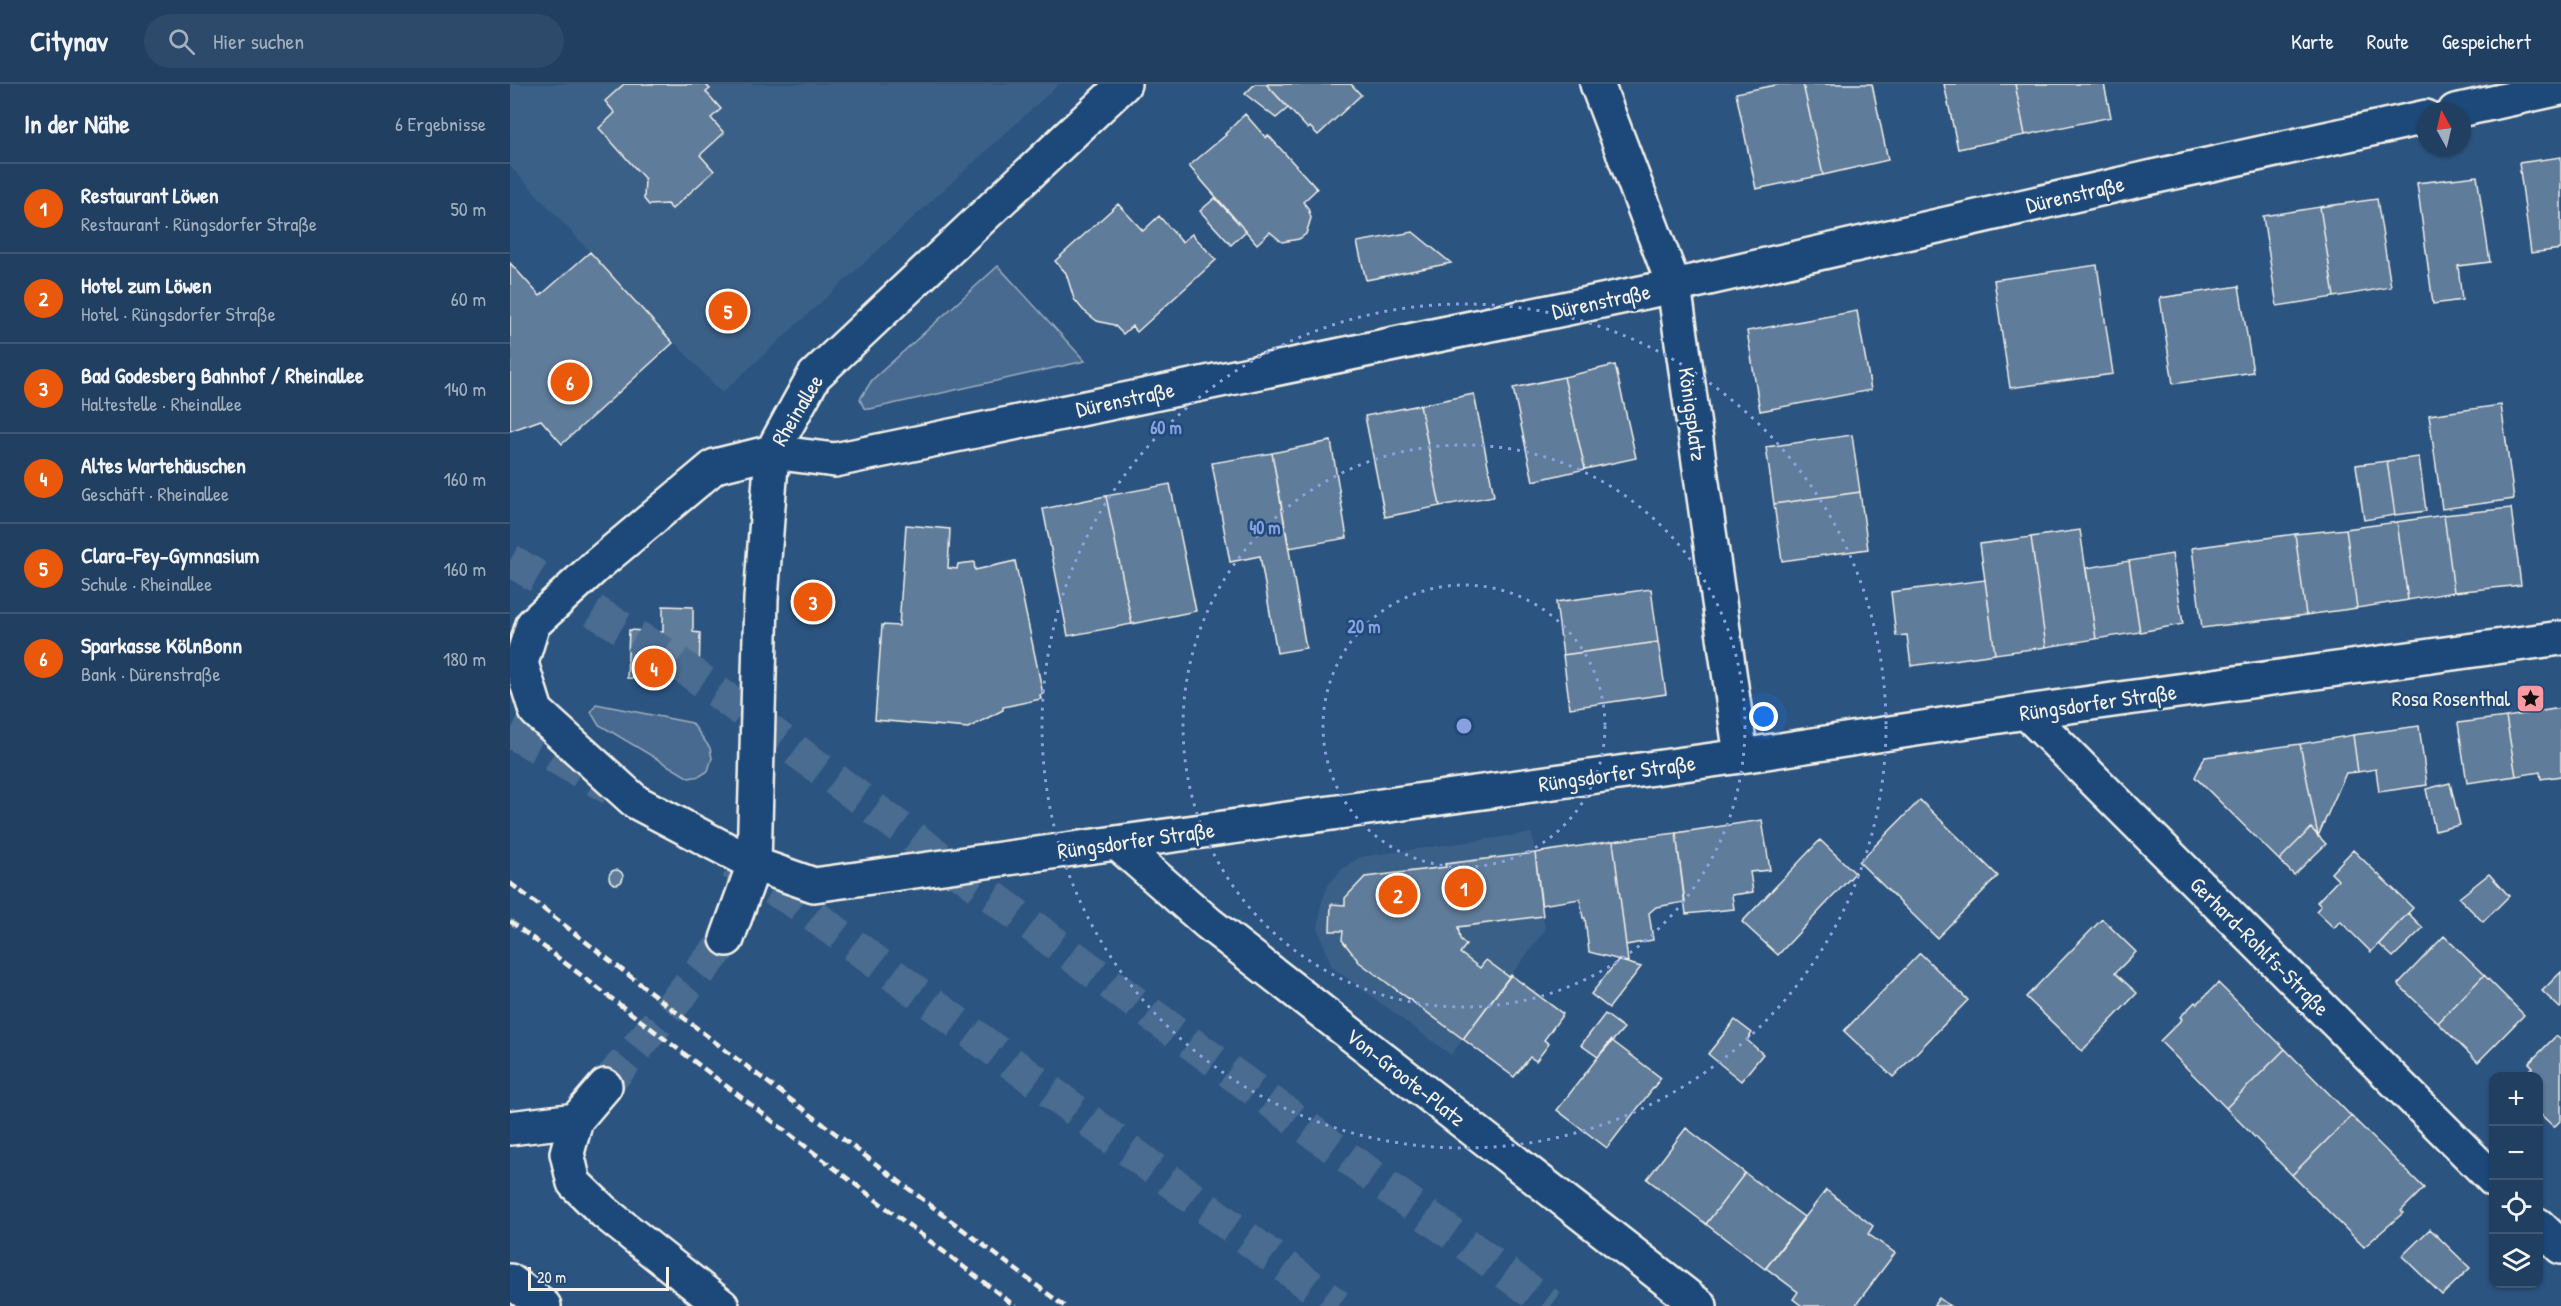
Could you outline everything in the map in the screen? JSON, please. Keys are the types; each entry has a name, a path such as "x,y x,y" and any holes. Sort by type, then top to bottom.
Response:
{"street":[{"name":"Rheinallee","path":"754,864 761,599 772,452 814,375 1124,84"},
{"name":"Königsplatz","path":"1597,84 1674,286 1742,756"},
{"path":"2471,108 2561,88"},
{"name":"Dürenstraße","path":"772,452 835,460 1674,286 2145,178 2417,119"},
{"name":"Rüngsdorfer Straße","path":"772,452 715,466 607,556 533,624 521,663 536,711 636,802 754,864 814,885 1742,756 2026,712 2561,638"},
{"name":"Gerhard-Rohlfs-Straße","path":"2026,712 2489,1176"},
{"name":"Von-Groote-Platz","path":"1116,843 1208,923 1700,1306"},
{"path":"727,939 754,864"},
{"path":"605,1086 576,1120 567,1153 574,1183 603,1212 722,1306"},
{"path":"510,1128 576,1120"},
{"path":"2543,1230 2561,1247"},
{"path":"510,1281 544,1306"}],"shaded area":[{"path":"510,84 1059,84 722,393 510,166"},
{"path":"998,266 1085,361 870,409 864,408 860,399 872,380"},
{"path":"596,704 692,723 710,748 712,758 708,771 700,776 689,778 598,724 591,712"},
{"path":"1532,833 1545,930 1451,1055 1332,967 1318,929 1321,905 1328,885 1342,869 1360,857"}],"building":[{"path":"624,84 705,84 710,89 706,92 721,109 711,118 724,133 700,155 714,171 672,209 667,204 649,205 644,199 645,179 599,128 615,113 605,101"},
{"path":"1255,84 1266,84 1288,108 1276,118 1245,94"},
{"path":"1266,84 1351,84 1361,95 1318,135 1310,127 1308,129"},
{"path":"1780,84 1803,84 1823,175 1756,189 1736,93"},
{"path":"1803,84 1872,84 1888,160 1823,175"},
{"path":"1944,84 2015,84 2025,135 1958,149"},
{"path":"2015,84 2104,84 2111,117 2025,135"},
{"path":"1245,114 1266,138 1268,135 1317,189 1303,202 1311,218 1306,234 1299,239 1282,242 1270,232 1257,244 1189,166 1226,135"},
{"path":"2561,157 2561,249 2531,253 2519,163"},
{"path":"2477,176 2490,262 2458,266 2462,300 2433,304 2417,183"},
{"path":"1215,198 1246,231 1231,245 1200,211"},
{"path":"2377,199 2391,287 2334,297 2320,207"},
{"path":"1118,204 1143,231 1159,216 1182,242 1192,234 1216,260 1137,332 1132,326 1123,334 1114,325 1097,321 1083,310 1074,299 1066,273 1055,261"},
{"path":"2320,207 2334,297 2277,306 2263,216"},
{"path":"1413,232 1451,263 1366,280 1357,242"},
{"path":"590,252 673,343 562,444 541,420 510,431 510,263 540,296"},
{"path":"2097,265 2113,374 2010,388 1994,280"},
{"path":"2239,286 2253,372 2173,384 2160,298"},
{"path":"1857,311 1871,390 1760,411 1747,331"},
{"path":"1615,365 1636,458 1585,469 1564,377"},
{"path":"1564,377 1585,469 1533,481 1513,388"},
{"path":"1474,394 1494,496 1440,506 1420,405"},
{"path":"1420,405 1440,506 1385,517 1365,416"},
{"path":"2501,405 2514,499 2442,509 2429,415"},
{"path":"1852,435 1860,492 1774,504 1766,447"},
{"path":"1331,441 1347,538 1289,548 1272,453"},
{"path":"1272,453 1306,648 1277,653 1260,556 1230,562 1212,463"},
{"path":"2419,457 2426,511 2395,515 2387,461"},
{"path":"2387,461 2395,515 2364,520 2356,465"},
{"path":"1170,484 1196,611 1132,624 1106,496"},
{"path":"1860,492 1868,549 1782,561 1774,504"},
{"path":"1106,496 1132,624 1068,636 1043,509"},
{"path":"2511,508 2521,585 2454,592 2444,515"},
{"path":"2444,515 2454,592 2408,600 2397,522"},
{"path":"2397,522 2408,600 2357,608 2346,529"},
{"path":"906,525 950,529 948,568 957,569 958,564 974,562 975,570 1015,561 1043,694 1040,695 1041,699 1003,707 1003,710 968,728 875,720 882,625 899,626"},
{"path":"2346,529 2357,608 2306,615 2295,534"},
{"path":"2080,530 2096,639 2046,647 2031,537"},
{"path":"2295,534 2306,615 2202,628 2192,548"},
{"path":"2031,537 2046,647 1995,654 1980,544"},
{"path":"2172,554 2183,624 2140,632 2129,561"},
{"path":"2129,561 2140,632 2096,639 2086,568"},
{"path":"1985,580 1995,654 1911,666 1907,635 1896,636 1891,592"},
{"path":"1651,589 1658,642 1563,655 1556,602"},
{"path":"663,606 693,607 693,632 700,633 699,681 627,678 629,630 663,632"},
{"path":"1658,642 1666,694 1570,708 1563,655"},
{"path":"2561,708 2561,776 2541,779 2540,772 2516,776 2506,717"},
{"path":"2506,717 2516,776 2467,783 2458,723"},
{"path":"2419,726 2427,785 2379,792 2376,769 2358,772 2353,735"},
{"path":"2353,735 2358,772 2346,773 2318,836 2300,744"},
{"path":"2300,744 2318,836 2311,828 2279,860 2195,777 2205,757"},
{"path":"2450,783 2460,825 2435,831 2426,789"},
{"path":"1920,800 1998,876 1937,938 1859,862"},
{"path":"1762,820 1770,870 1750,872 1753,892 1732,895 1734,909 1686,914 1676,833"},
{"path":"2311,828 2326,844 2294,875 2279,860"},
{"path":"1676,833 1685,902 1656,907 1649,913 1653,940 1626,945 1613,841"},
{"path":"1820,840 1855,873 1778,955 1742,922"},
{"path":"1613,841 1628,962 1589,952 1580,899 1541,905 1535,853"},
{"path":"2353,850 2413,908 2371,952 2340,921 2334,928 2316,911 2321,906 2317,902 2338,880 2331,873"},
{"path":"1535,853 1543,916 1458,927 1460,939 1466,945 1460,953 1480,968 1486,960 1509,977 1463,1039 1359,962 1342,940 1343,931 1330,931 1331,904 1345,905 1345,898 1365,877"},
{"path":"613,870 619,870 623,877 619,884 613,884 609,880 609,874"},
{"path":"2489,874 2509,896 2483,922 2459,898"},
{"path":"2408,913 2423,928 2393,957 2379,944"},
{"path":"2102,919 2136,952 2115,973 2137,993 2082,1051 2026,997"},
{"path":"2444,936 2484,975 2438,1023 2398,984"},
{"path":"1920,953 1968,1000 1893,1077 1844,1031"},
{"path":"1618,960 1641,967 1609,1008 1591,994"},
{"path":"2561,972 2561,1007 2560,1008 2542,991"},
{"path":"1511,975 1563,1014 1544,1040 1549,1044 1536,1061 1530,1057 1514,1077 1463,1039"},
{"path":"2484,975 2524,1015 2478,1062 2438,1023"},
{"path":"2218,983 2285,1049 2226,1108 2160,1041 2195,1002 2197,1004"},
{"path":"1605,1014 1624,1028 1598,1057 1581,1045"},
{"path":"1735,1020 1752,1033 1747,1040 1763,1054 1741,1081 1708,1054"},
{"path":"2556,1036 2561,1040 2561,1120 2554,1127 2543,1117 2543,1072 2528,1072 2533,1067 2529,1063"},
{"path":"1611,1040 1661,1078 1607,1148 1557,1110"},
{"path":"2285,1049 2351,1116 2292,1175 2226,1108"},
{"path":"2351,1116 2424,1188 2401,1211 2403,1213 2364,1247 2292,1175"},
{"path":"1686,1128 1745,1173 1706,1224 1647,1179"},
{"path":"1745,1173 1804,1217 1765,1269 1706,1224"},
{"path":"1826,1190 1873,1226 1868,1234 1895,1253 1855,1306 1802,1306 1793,1299 1798,1292 1766,1268"},
{"path":"2430,1229 2470,1268 2442,1295 2402,1256"},
{"path":"1939,1298 1950,1306 1933,1306"}],"tunnel":[{"path":"510,560 670,657 1133,1001 1551,1306"},
{"path":"510,731 611,789"},
{"path":"731,863 798,904 1338,1306"},
{"path":"605,1086 727,939"}],"railway":[{"path":"510,883 729,1053 1064,1306"},
{"path":"510,921 1015,1306"}],"place":[{"name":"Clara-Fey-Gymnasium","path":"728,311"},
{"name":"Sparkasse KölnBonn","path":"570,382"},
{"name":"Bad Godesberg Bahnhof / Rheinallee","path":"813,602"},
{"name":"Altes Wartehäuschen","path":"654,668"},
{"name":"Rosa Rosenthal","path":"2531,698"},
{"name":"Restaurant Löwen","path":"1464,888"},
{"name":"Hotel zum Löwen","path":"1398,895"}]}
